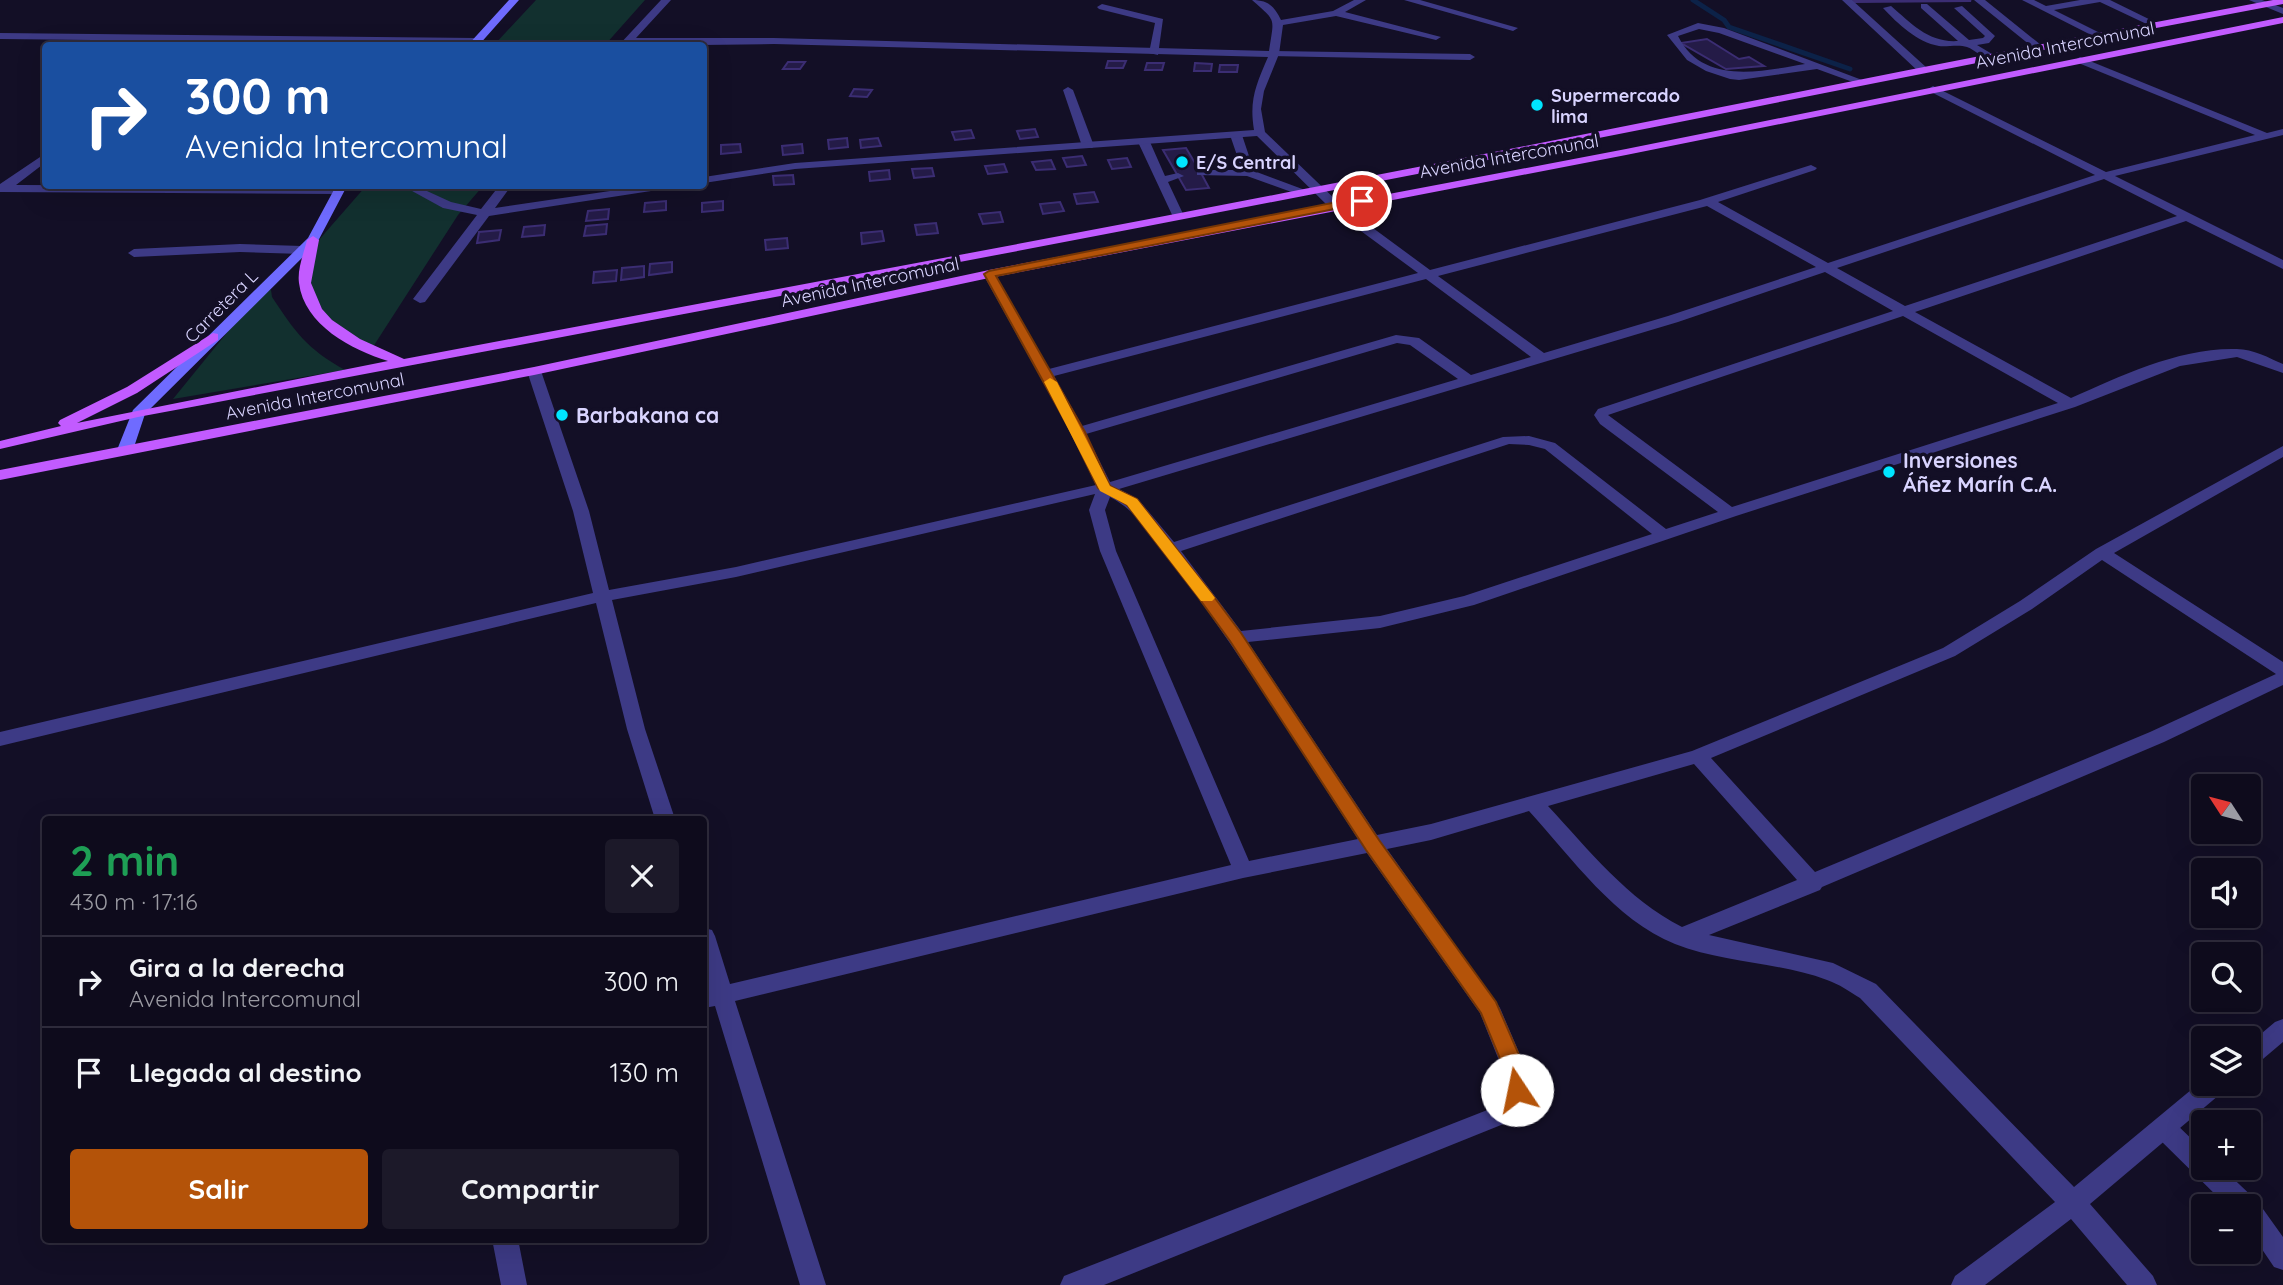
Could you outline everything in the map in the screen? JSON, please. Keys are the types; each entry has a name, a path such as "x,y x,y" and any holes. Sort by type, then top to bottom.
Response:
{"main road":[{"name":"Avenida Intercomunal","path":"0,445 138,413 1318,190 1865,83 1988,56 2157,25 2260,2 2283,1"},
{"name":"Avenida Intercomunal","path":"0,475 534,371 989,274 1626,152 2283,20"},
{"path":"313,240 305,285 318,312 356,345 378,355 405,362"},
{"path":"36,438 132,390 213,337"}],"street":[{"path":"475,42 514,0"},
{"path":"626,42 666,0"},
{"path":"1256,0 1271,9 1278,23 1274,54 1259,91 1256,109 1260,133 1335,206 1541,358"},
{"path":"1278,23 1336,13 1362,0"},
{"path":"1409,0 1513,28"},
{"path":"1847,0 1923,70"},
{"path":"1979,0 2038,47"},
{"path":"2027,0 2099,36"},
{"path":"2043,9 2097,0"},
{"path":"2103,0 2157,25"},
{"path":"2260,2 2283,11"},
{"path":"1924,6 1967,43 1988,56"},
{"path":"1102,7 1160,21 1154,53"},
{"path":"1888,8 1930,43 1946,46 1986,41 1990,36 1959,8"},
{"path":"1336,13 1436,37"},
{"path":"1816,66 1727,76 1718,74 1676,46 1672,35 1698,26 1721,30 1865,83"},
{"path":"0,36 406,42"},
{"path":"700,42 774,41 1154,53 1470,57"},
{"path":"2080,60 2283,142"},
{"path":"1933,89 2283,265"},
{"path":"1068,90 1088,146"},
{"path":"0,739 604,596 736,572 1105,488 1673,319 2102,176 2283,132"},
{"path":"707,180 795,166 1260,133"},
{"path":"1236,135 1248,164 1248,173"},
{"path":"1144,142 1178,216"},
{"path":"2,188 42,159"},
{"path":"1046,374 1709,202 1811,168"},
{"path":"1201,173 1248,173 1301,192"},
{"path":"1160,181 1178,176"},
{"path":"2,188 42,188"},
{"name":"Carretera L","path":"125,450 138,413 313,240 338,189"},
{"path":"414,189 447,205 482,213 644,189"},
{"path":"421,299 482,213 502,189"},
{"path":"1709,202 2070,404"},
{"path":"1730,513 1605,421 1601,415 1603,412 2186,217"},
{"path":"134,253 240,248 302,250"},
{"path":"989,274 1078,432 1105,488 1132,502 1171,549 1236,637 1373,845 1489,1008 1518,1078 1513,1101 1503,1114 1073,1285"},
{"path":"1078,432 1396,339 1414,341 1469,380"},
{"path":"1236,637 1380,622 1468,601 1730,513 2070,404 2103,389 2166,368 2226,354 2249,355 2283,369"},
{"path":"534,371 582,511 636,729 664,816"},
{"path":"1171,549 1508,440 1525,439 1550,446 1664,535"},
{"path":"713,996 1243,870 1431,832 1698,756 1949,652 2026,605 2102,553 2283,451"},
{"path":"1105,488 1097,510 1108,551 1243,870"},
{"path":"2102,553 2283,670"},
{"path":"1681,937 1813,884 2157,737 2283,678"},
{"path":"1698,756 1813,884"},
{"path":"1533,803 1639,915 1681,937 1833,972 1852,980 1868,992 2073,1203 2144,1285"},
{"path":"707,956 713,996 813,1285"},
{"path":"2261,1047 2283,1029"},
{"path":"1964,1285 2073,1203 2202,1096"},
{"path":"2164,1128 2191,1154"},
{"path":"2217,1180 2232,1194"},
{"path":"2261,1227 2283,1258"},
{"path":"506,1243 514,1285"}],"green space":[{"path":"536,0 645,0 608,42 497,42"},
{"path":"363,189 480,189 458,215 371,350 341,331 316,306 304,257"},
{"path":"271,290 272,297 303,339 345,370 173,399 260,292"}],"building":[{"path":"1853,0 1969,0 1971,1 1855,2"},
{"path":"1707,39 1739,59 1749,57 1764,66 1726,69 1681,43"},
{"path":"1108,61 1126,61 1123,68 1106,68"},
{"path":"788,62 805,62 800,69 783,69"},
{"path":"1147,63 1164,63 1162,70 1145,70"},
{"path":"1195,63 1212,64 1211,71 1194,71"},
{"path":"1220,65 1238,65 1237,72 1219,72"},
{"path":"854,89 872,90 867,97 850,96"},
{"path":"1035,129 1038,137 1020,139 1017,131"},
{"path":"971,130 974,138 955,140 952,132"},
{"path":"847,138 848,147 829,149 828,140"},
{"path":"878,138 881,146 861,148 860,140"},
{"path":"740,144 741,152 721,154 721,145"},
{"path":"802,144 803,153 783,155 782,146"},
{"name":"E/S Central","path":"1186,148 1209,188 1186,190 1163,150"},
{"path":"1082,156 1086,165 1067,167 1063,158"},
{"path":"1127,158 1131,167 1112,169 1108,160"},
{"path":"1051,160 1055,169 1036,170 1032,162"},
{"path":"1004,164 1007,172 988,174 985,166"},
{"path":"932,168 934,176 914,178 912,169"},
{"path":"889,170 890,179 870,181 869,172"},
{"path":"793,175 794,184 774,185 773,176"},
{"path":"1094,192 1098,202 1077,204 1074,194"},
{"path":"666,201 666,210 644,212 645,203"},
{"path":"723,201 723,210 702,212 702,203"},
{"path":"1060,202 1064,211 1043,214 1040,204"},
{"path":"609,209 608,219 586,221 588,211"},
{"path":"1000,212 1003,222 983,224 979,214"},
{"path":"936,223 938,233 917,235 915,225"},
{"path":"607,224 606,234 584,236 586,226"},
{"path":"545,225 544,235 522,237 524,227"},
{"path":"501,230 499,240 477,243 479,232"},
{"path":"882,231 884,241 862,244 861,233"},
{"path":"787,238 788,248 766,250 765,240"},
{"path":"672,262 672,272 649,275 650,264"},
{"path":"644,266 644,277 621,280 622,268"},
{"path":"617,270 616,281 593,283 594,272"}],"waterway":[{"path":"1693,0 1724,20 1729,27 1850,69"}],"slow traffic":[{"path":"1050,382 1105,488 1132,502 1207,598"}],"place":[{"name":"Supermercado lima","path":"1537,105"},
{"name":"E/S Central","path":"1182,162"},
{"name":"Barbakana ca","path":"562,415"},
{"name":"Inversiones Áñez Marín C.A.","path":"1889,472"}],"route":[{"path":"1362,201 989,274 1078,432 1105,488 1132,502 1171,549 1236,637 1373,845 1489,1008 1518,1078 1517,1090"}]}
